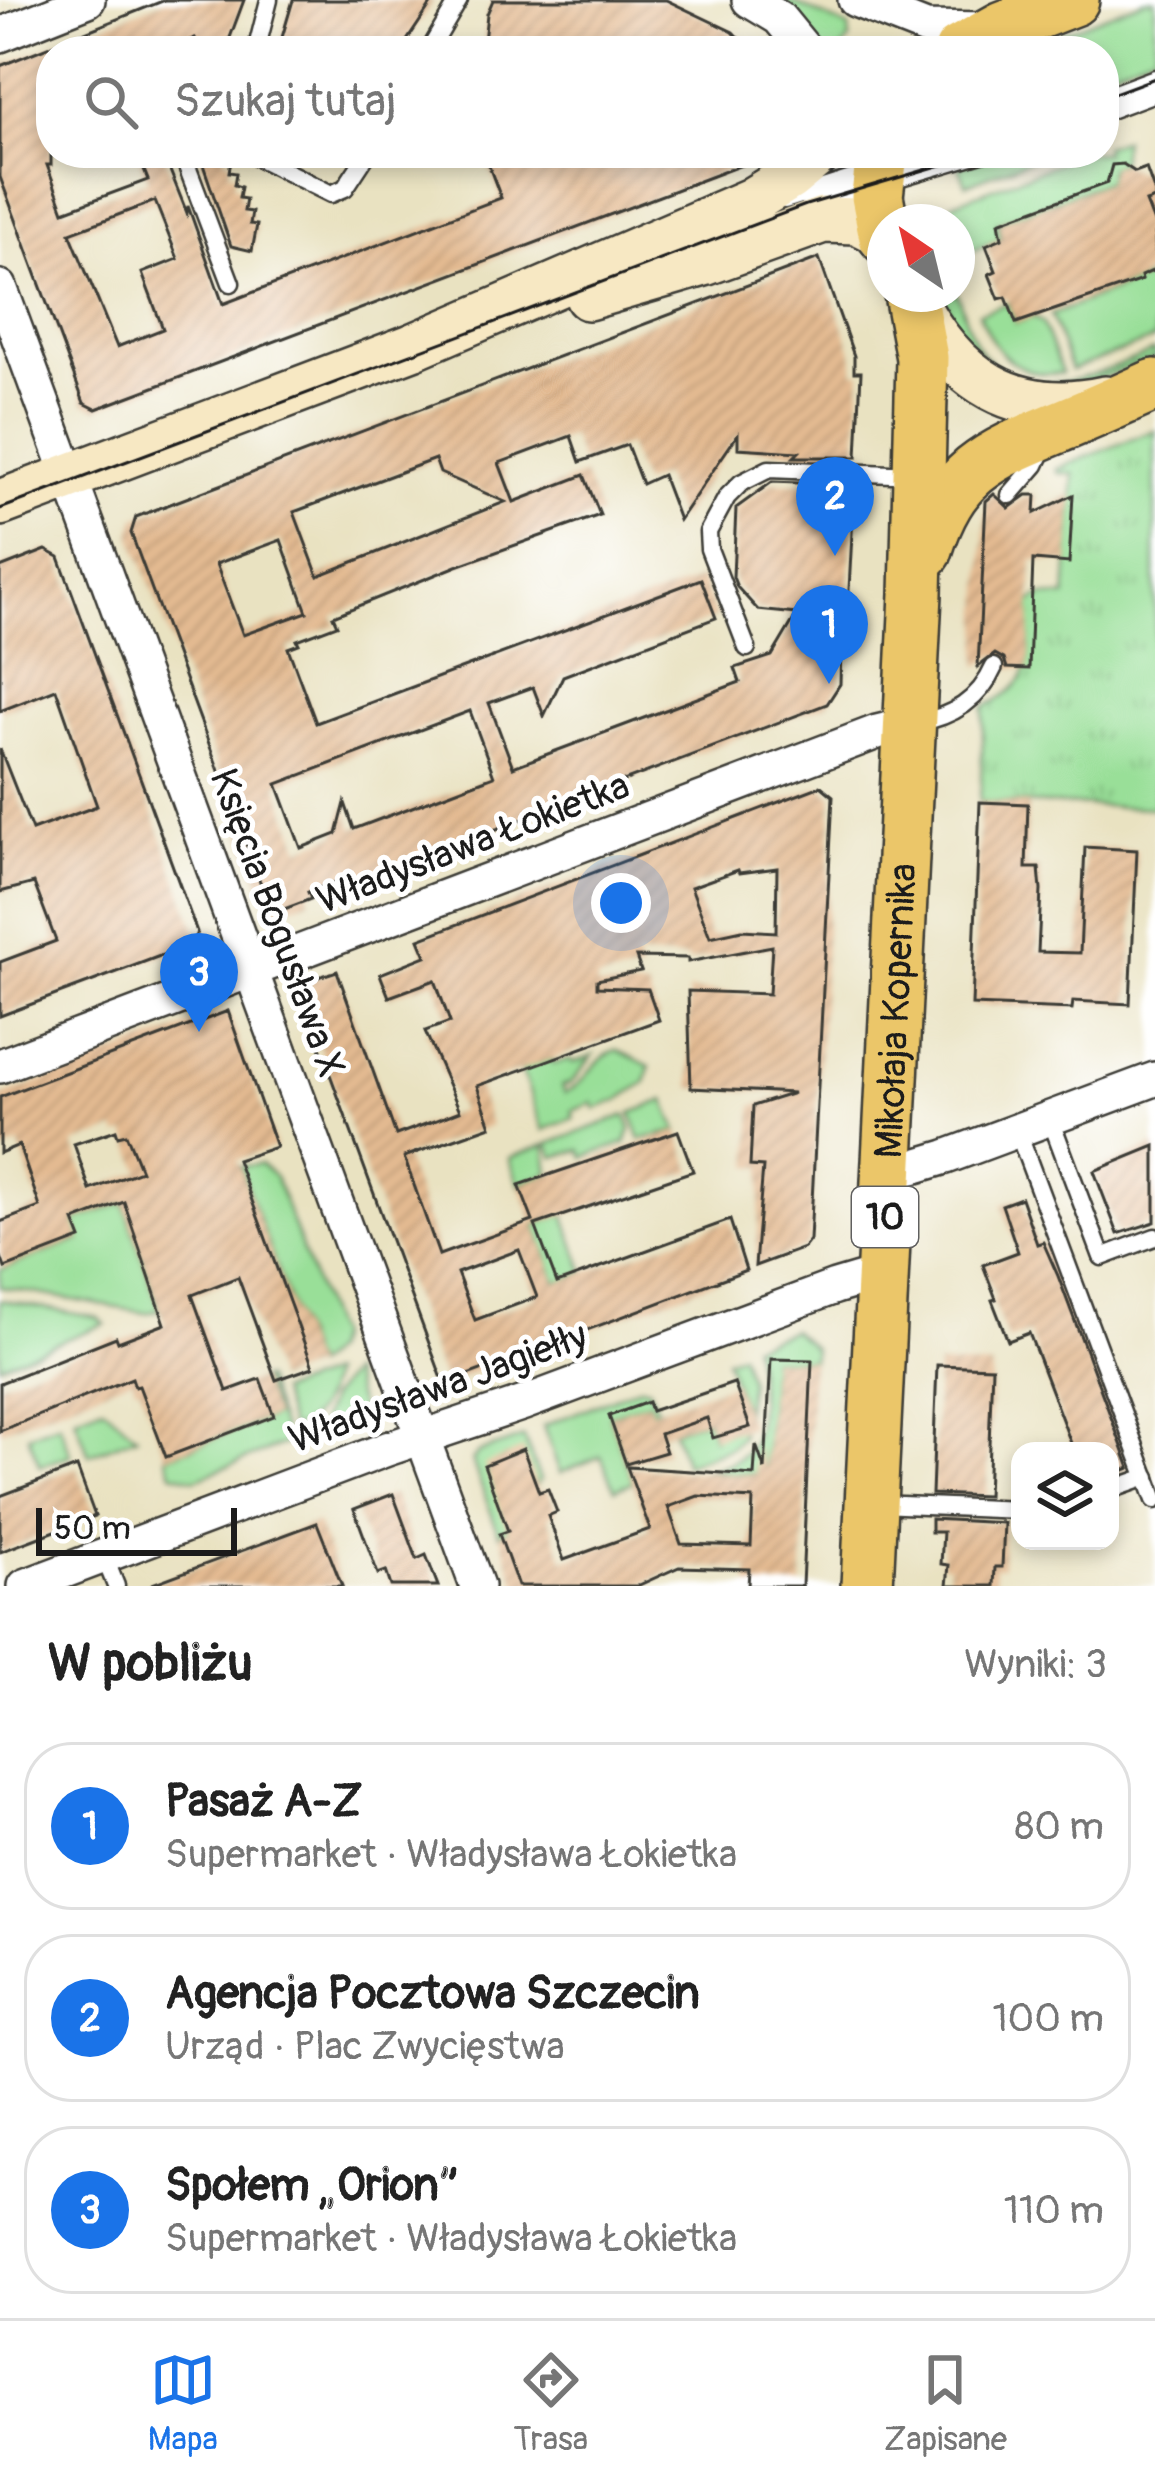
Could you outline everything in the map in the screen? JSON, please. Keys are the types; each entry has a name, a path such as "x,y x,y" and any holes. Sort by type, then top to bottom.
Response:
{"main road":[{"path":"868,170 876,204"},
{"name":"10","path":"914,312 921,346 916,594"},
{"name":"10","path":"916,594 935,522 961,481 993,454 1154,386"},
{"name":"Mikołaja Kopernika","path":"867,1586 916,594"}],"street":[{"path":"0,35 88,0"},
{"path":"749,0 779,18 794,36"},
{"path":"855,0 926,28 959,31 1026,17"},
{"path":"977,36 1026,17"},
{"path":"0,502 412,347 751,201 802,168"},
{"path":"412,347 704,263 823,220 856,221 867,226"},
{"name":"Księcia Bogusława X","path":"0,287 476,1586"},
{"path":"921,312 961,364 1015,400 1072,405 1154,386"},
{"name":"Władysława Łokietka","path":"0,1066 877,732 910,724"},
{"path":"888,1169 919,1166 1155,1079"},
{"name":"Władysława Jagiełły","path":"25,1586 110,1571 422,1436 835,1287 881,1279"}],"lane":[{"path":"260,36 269,0"},
{"path":"438,36 459,0"},
{"path":"1119,91 1155,78"},
{"path":"1119,106 1155,93"},
{"path":"188,168 231,283"},
{"path":"279,168 331,194 345,188 358,168"},
{"path":"531,296 868,170"},
{"path":"778,215 868,170"},
{"path":"479,328 743,228"},
{"path":"1010,494 1036,465 1051,430"},
{"path":"747,648 709,549 708,532 727,497 741,483 785,466 917,475"},
{"path":"910,724 956,711 981,692 994,668"},
{"path":"1050,1118 1102,1257 1155,1237"},
{"path":"1017,1130 1155,1500"},
{"path":"1119,1487 1147,1477"},
{"path":"871,1504 1011,1510"}],"green space":[{"path":"769,0 788,0 849,28 850,36 801,36"},
{"path":"1155,0 1155,52 1119,66 1119,36 1053,36"},
{"path":"960,168 1008,168 966,184"},
{"path":"1045,168 1109,168 1108,181 997,223 1001,238 975,250 975,204 952,204"},
{"path":"1155,275 1155,339 1071,370 1051,315"},
{"path":"1008,303 1016,323 1034,317 1043,324 1062,373 1032,372 1000,350 979,313"},
{"path":"950,312 964,312 980,350 1004,372 1045,383 1090,376 1155,351 1155,358 1068,390 1000,375 962,335"},
{"path":"1155,430 1155,808 980,802 984,707 1014,688 1027,666 1030,603 1041,596 1066,597 1074,474 1056,469"},
{"path":"617,1050 650,1066 646,1082 619,1100 572,1111 574,1118 543,1130 521,1069 551,1058 554,1064 570,1059 573,1063 593,1055 571,1083 562,1086 565,1093"},
{"path":"665,1100 678,1131 641,1139 631,1113"},
{"path":"626,1115 631,1129 626,1143 584,1157 581,1150 554,1157 548,1144"},
{"path":"545,1145 549,1173 519,1185 509,1158"},
{"path":"260,1164 275,1177 335,1337 330,1352 313,1367 240,1167"},
{"path":"124,1203 160,1310 146,1313 0,1287 0,1270 80,1240 74,1221"},
{"path":"564,1214 585,1273 557,1283 535,1225"},
{"path":"0,1300 98,1318 105,1324 0,1365"},
{"path":"792,1330 814,1349 812,1360 771,1359 765,1475 705,1472 738,1458 752,1440 758,1399 752,1345"},
{"path":"740,1353 749,1381 740,1437 731,1447 685,1464 673,1430 707,1418 713,1438 742,1406 726,1359"},
{"path":"350,1373 360,1411 317,1431 330,1397"},
{"path":"330,1374 318,1408 306,1422 290,1428 279,1392"},
{"path":"260,1379 264,1379 287,1443 196,1479 172,1473 166,1457 274,1416"},
{"path":"641,1386 649,1388 665,1432 660,1433 648,1402 609,1416 633,1482 615,1489 601,1456 560,1473 543,1426"},
{"path":"103,1406 137,1436 89,1455 75,1417"},
{"path":"59,1423 71,1455 40,1466 28,1435"},
{"path":"524,1437 540,1480 508,1531 499,1534 472,1461 478,1453"}],"building":[{"path":"165,0 244,0 231,36 75,36"},
{"path":"293,0 434,0 410,36 282,36"},
{"path":"493,0 666,0 737,36 485,36"},
{"path":"36,52 36,168 48,168 64,211 148,180 143,168 169,168 187,213 188,206 223,304 501,198 490,168 734,168 96,409 84,403 0,177 0,66","holes":["155,201 178,259 142,273 163,329 117,347 70,233"]},
{"path":"1119,164 1135,172 1146,168 1155,193 1155,199 1146,202 1155,225 1155,270 1141,276 1142,280 1016,323 1006,297 999,299 989,274 996,271 986,245 1002,238 999,222 1107,183 1111,168"},
{"path":"204,168 230,168 236,173 239,198 246,199 244,211 252,212 250,224 257,225 252,251 231,246"},
{"path":"819,258 854,356 854,372 861,372 857,457 794,457 799,452 738,448 738,434 679,520 662,475 642,484 627,445 580,462 571,436 499,463 514,502 584,475 600,515 333,616 337,625 288,648 316,723 701,579 716,618 563,676 544,716 533,687 489,703 513,767 740,682 735,668 772,656 797,614 758,610 737,587 733,577 736,508 772,482 849,485 848,496 854,496 848,608 842,607 840,684 827,704 346,886 343,879 308,892 311,899 279,911 269,906 131,533 136,517","holes":["435,459 440,473 505,502 318,576 294,512","281,540 307,612 243,635 216,564","470,711 494,776 354,829 345,803 337,834 301,848 277,784"]},
{"path":"994,494 1009,508 1027,495 1036,495 1035,513 1073,495 1069,563 1033,560 1029,669 1007,668 995,654 978,667 986,501"},
{"path":"46,550 59,557 197,932 192,944 0,1016 0,962 56,941 34,883 0,892 0,749 32,830 97,806 56,689 0,711 0,568"},
{"path":"821,786 833,796 810,1240 804,1248 755,1266 763,1167 750,1166 753,1106 794,1093 691,1088 688,991 769,994 772,946 688,962 688,958 636,957 641,971 597,980 597,987 648,989 659,1020 477,1086 491,1126 404,1157 439,1255 533,1221 519,1185 678,1131 693,1171 535,1225 557,1283 730,1220 746,1270 452,1381 441,1376 303,1001 315,997 309,980 337,971 396,1135 460,1111 425,1031 450,1022 435,980 389,997 380,974 426,956 419,939","holes":["777,868 776,932 742,930 710,937 691,887 738,870","519,1250 537,1297 475,1320 457,1273"]},
{"path":"980,802 1028,804 1026,868 1039,868 1041,890 1038,952 1080,953 1085,847 1137,850 1130,1004 1073,1001 1072,1009 972,1005"},
{"path":"228,1011 276,1147 237,1160 313,1367 276,1380 238,1277 192,1295 227,1391 260,1379 274,1416 166,1457 132,1378 0,1431 0,1383 116,1337 118,1342 165,1324 124,1202 74,1221 81,1239 5,1268 0,1222 40,1207 19,1145 0,1153 0,1097","holes":["116,1130 118,1136 126,1134 141,1171 90,1190 74,1144"]},
{"path":"1155,1146 1155,1222 1118,1234 1094,1171"},
{"path":"1021,1198 1037,1244 1043,1242 1130,1468 1119,1472 1119,1442 1071,1442 1029,1333 1008,1341 983,1265 1018,1252 1002,1205"},
{"path":"771,1359 812,1360 802,1586 748,1586 749,1569 679,1567 637,1586 518,1586 499,1534 508,1531 484,1465 523,1449 539,1492 548,1489 557,1512 548,1516 564,1560 650,1529 627,1467 754,1475 756,1445 765,1470","holes":["698,1496 753,1499 751,1546 681,1544 668,1507"]},
{"path":"937,1365 992,1367 987,1496 932,1494"},
{"path":"734,1383 750,1427 713,1438 707,1418 660,1434 666,1452 626,1464 609,1416 648,1402 651,1411"},
{"path":"77,1467 95,1516 0,1552 0,1496"},
{"path":"393,1494 417,1559 426,1555 438,1586 391,1586 386,1571 378,1574 354,1509"},
{"path":"931,1519 1004,1523 1002,1567 995,1567 994,1586 947,1586 949,1565 941,1564 943,1532 931,1532"},
{"path":"317,1523 342,1586 152,1586 152,1584"}],"tram line":[{"path":"1119,91 1155,78"},
{"path":"0,509 806,205 931,168"}],"place":[{"name":"Agencja Pocztowa Szczecin","path":"835,556"},
{"name":"Pasaż A-Z","path":"829,684"},
{"name":"Społem „Orion”","path":"199,1032"}]}
